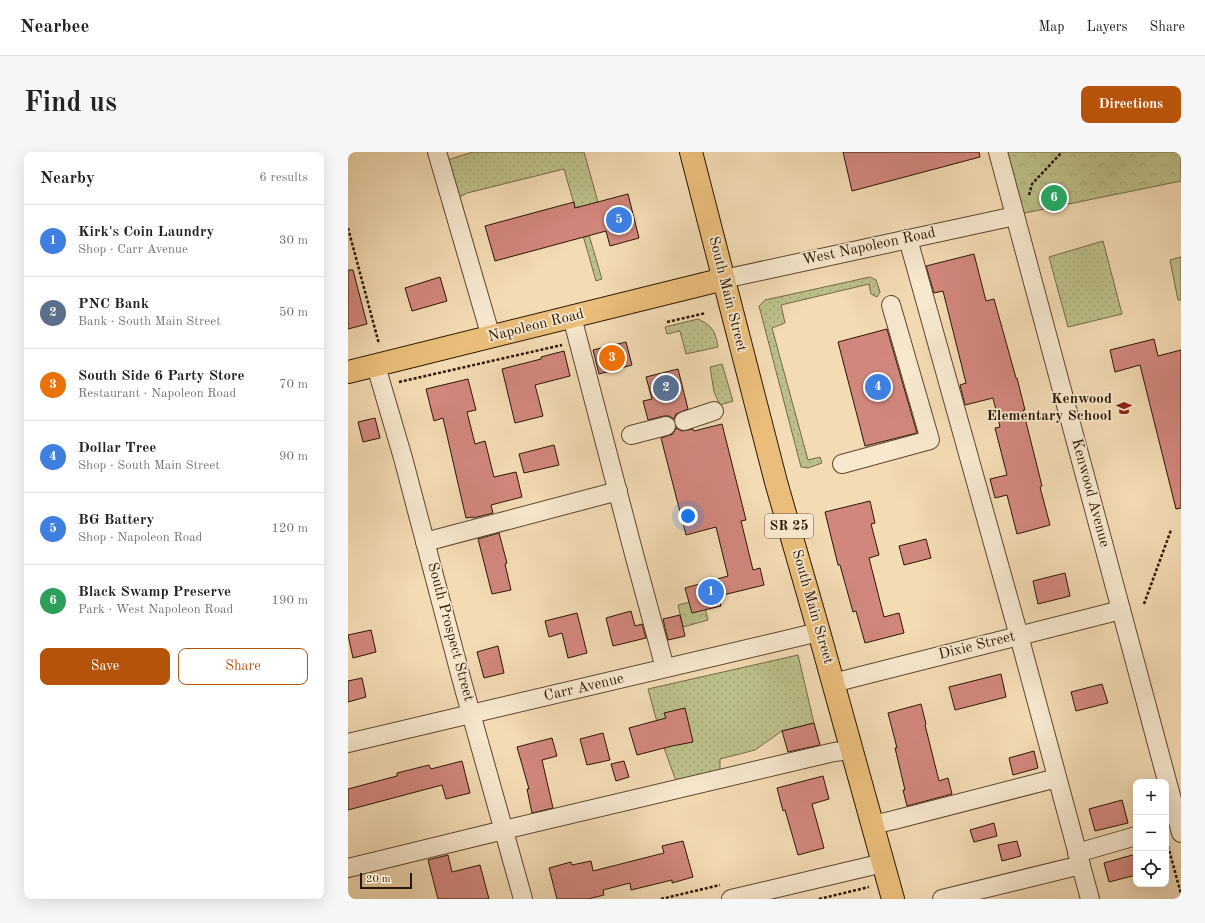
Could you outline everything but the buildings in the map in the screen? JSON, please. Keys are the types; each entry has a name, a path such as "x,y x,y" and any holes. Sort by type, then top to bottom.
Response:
{"main road":[{"name":"South Main Street","path":"691,152 776,482 893,899"},
{"name":"Napoleon Road","path":"348,372 724,279"}],"street":[{"path":"437,152 491,337"},
{"name":"Kenwood Avenue","path":"998,152 1121,610 1173,831"},
{"name":"West Napoleon Road","path":"724,279 1015,216"},
{"path":"908,239 1019,636 1090,899"},
{"path":"842,464 930,440 891,305"},
{"path":"572,317 666,668"},
{"name":"South Prospect Street","path":"376,366 403,458 463,685 523,899"},
{"path":"684,421 714,411"},
{"path":"631,435 666,426"},
{"path":"425,542 618,491"},
{"name":"Dixie Street","path":"833,683 1121,610"},
{"name":"Carr Avenue","path":"348,743 819,632"},
{"path":"348,868 834,752 851,750"},
{"path":"872,825 1057,778"},
{"path":"942,899 1079,859 1133,837"},
{"path":"731,899 883,863"}],"path":[{"path":"1029,195 1032,184 1062,152"},
{"path":"348,228 379,344"},
{"path":"667,322 706,313"},
{"path":"395,383 567,344"},
{"path":"1144,604 1171,530"},
{"path":"1173,831 1181,894"},
{"path":"819,899 870,887"}],"green space":[{"path":"473,152 584,152 598,202 581,208 602,279 596,281 564,169 467,193 458,198 447,160"},
{"path":"998,152 1181,152 1181,181 1015,215"},
{"path":"1103,241 1122,314 1068,327 1049,257"},
{"path":"1181,257 1181,300 1178,300 1170,260"},
{"path":"870,277 876,280 880,292 877,297 871,294 869,284 781,305 785,323 772,328 808,460 820,457 822,463 808,468 801,467 759,306 765,300"},
{"path":"698,319 710,327 716,337 718,347 686,354 680,331 667,334 665,327"},
{"path":"722,364 733,401 720,405 714,392 710,367"},
{"path":"703,599 708,620 683,627 678,605"},
{"path":"798,655 814,723 782,731 755,750 720,759 720,770 676,781 664,748 648,689"}],"place":[{"name":"Black Swamp Preserve","path":"1054,198"},
{"name":"BG Battery","path":"619,220"},
{"name":"South Side 6 Party Store","path":"612,358"},
{"name":"Dollar Tree","path":"878,387"},
{"name":"PNC Bank","path":"666,388"},
{"name":"Kenwood Elementary School","path":"1124,408"},
{"name":"Kirk's Coin Laundry","path":"711,592"}]}
